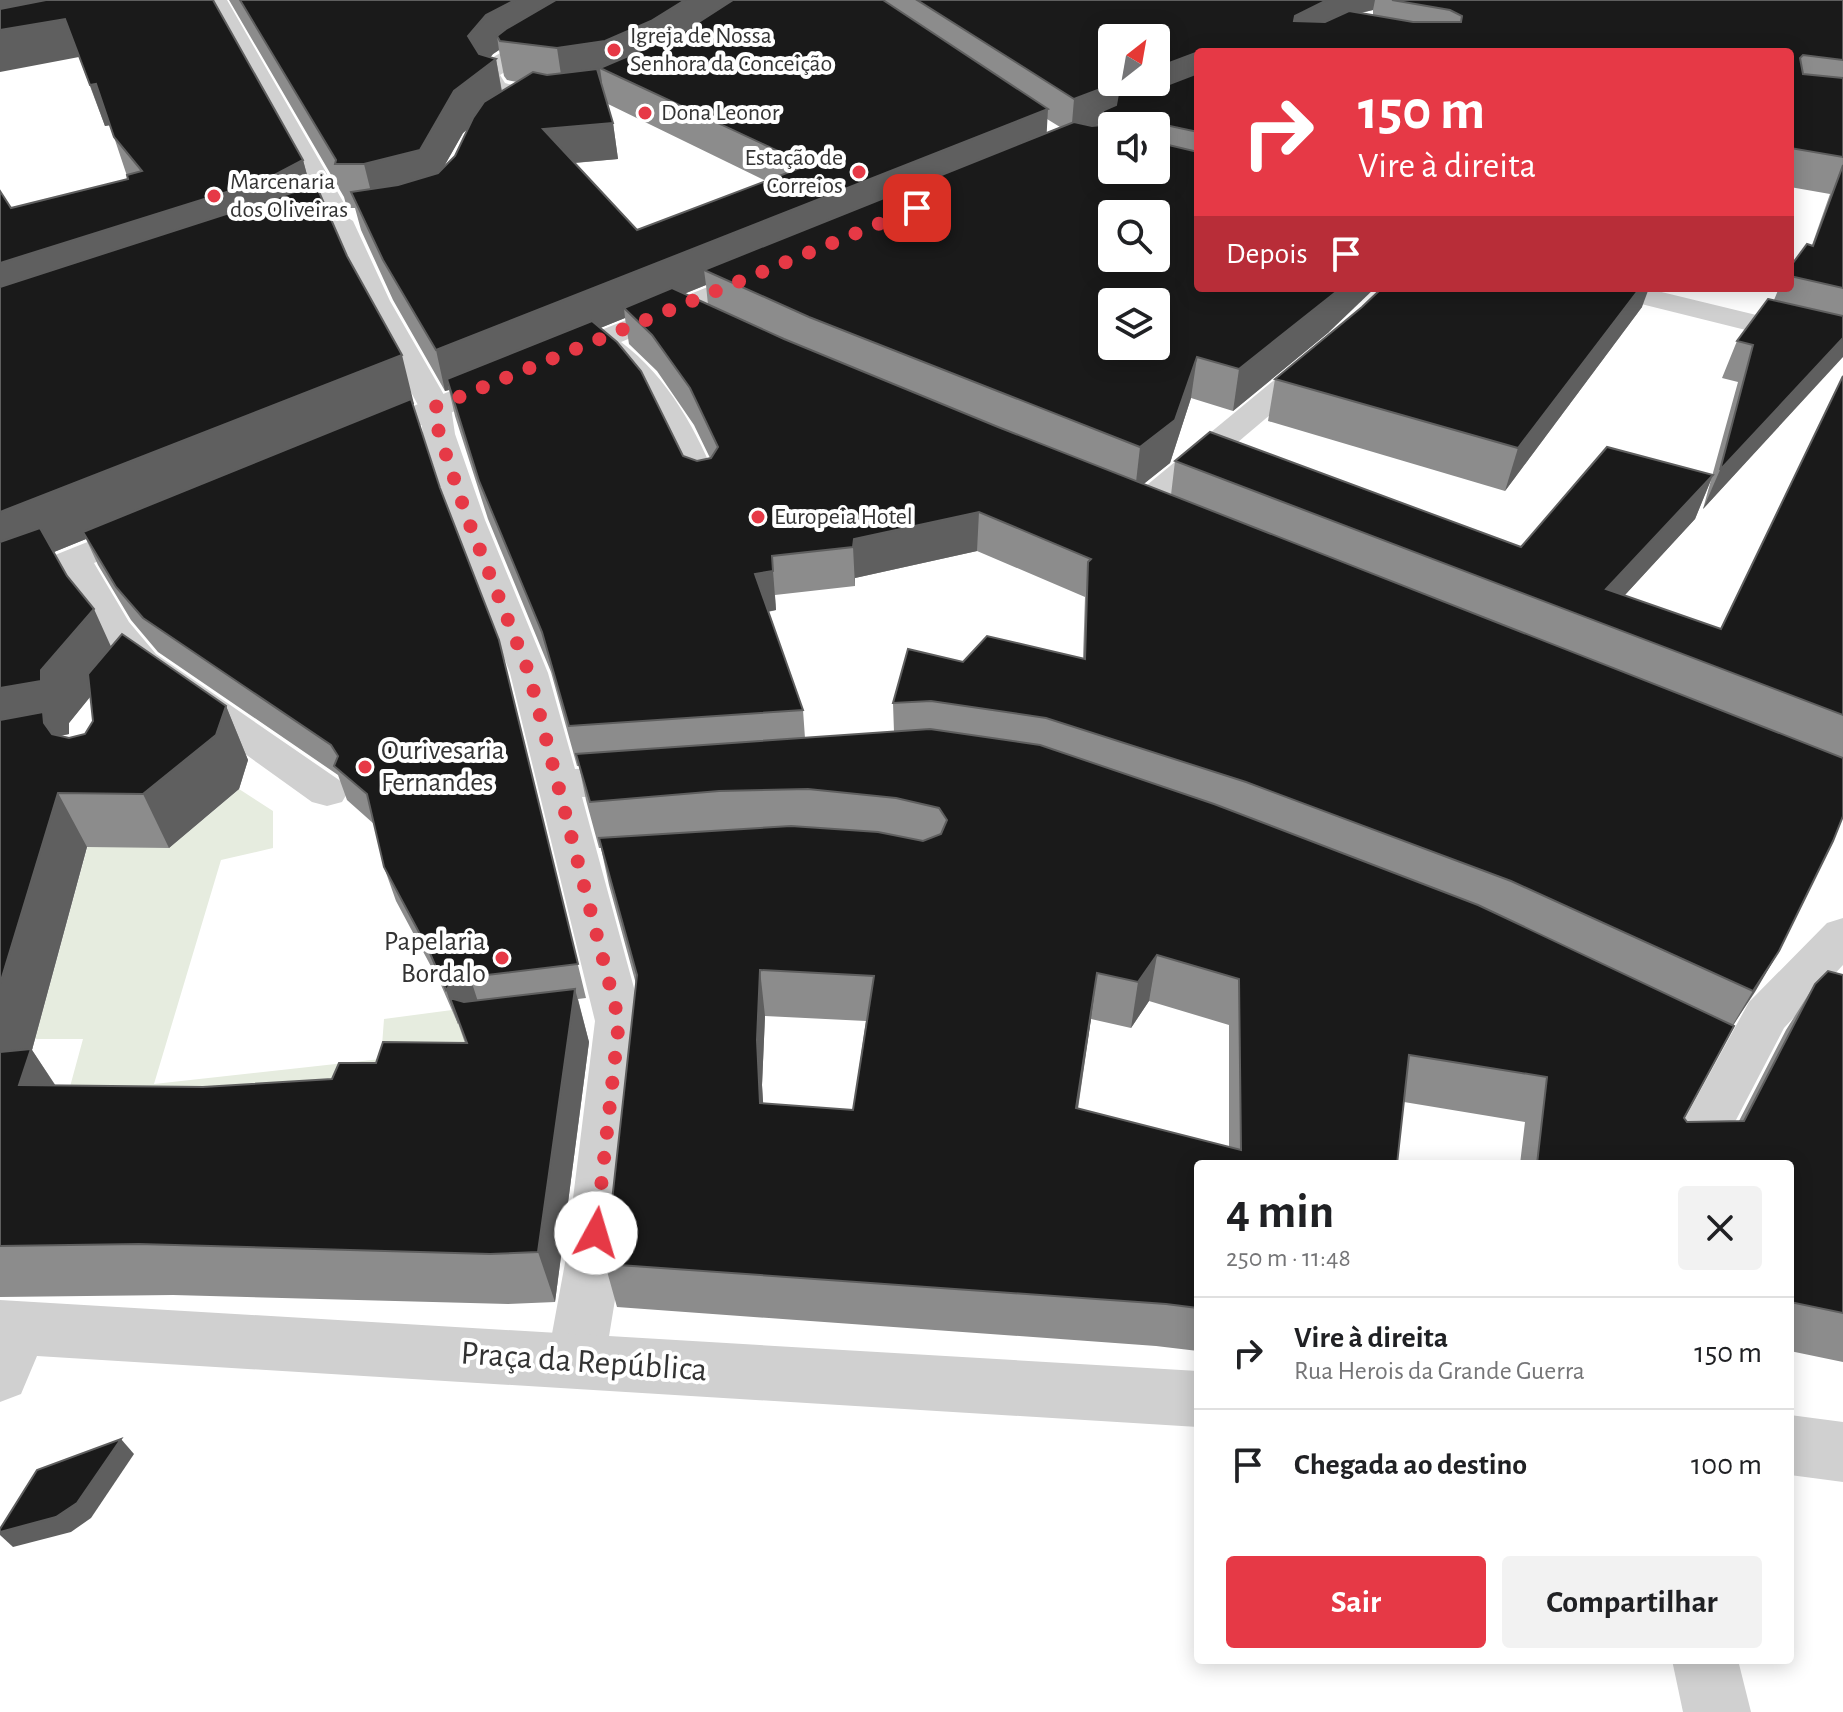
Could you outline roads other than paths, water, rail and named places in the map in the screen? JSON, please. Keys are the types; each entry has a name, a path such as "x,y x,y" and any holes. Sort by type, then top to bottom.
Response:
{"street":[{"path":"217,0 332,205 327,214 341,220 376,301 435,407 439,434 468,520 529,673 560,784 581,868 595,1020 593,1263 576,1361"},
{"path":"580,98 532,98 497,88 489,74 503,61 610,0"},
{"path":"505,111 532,98"},
{"path":"244,248 341,220"},
{"path":"327,453 789,261"},
{"path":"1627,292 1843,345"},
{"path":"675,309 709,325"},
{"path":"600,340 633,364 664,402 687,444 702,486"},
{"path":"1181,522 1127,500 1341,340"},
{"path":"0,590 170,519"},
{"path":"74,559 113,627 142,662 327,792"},
{"path":"117,693 142,662"},
{"path":"560,784 688,778"},
{"path":"581,868 627,864"},
{"path":"1687,1160 1725,1054 1843,937"},
{"name":"Praça da República","path":"7,1343 576,1361 1194,1399"},
{"path":"1794,1446 1843,1452"},
{"path":"1706,1664 1717,1712"}],"place":[{"name":"Igreja de Nossa Senhora da Conceição","path":"614,50"},
{"name":"Dona Leonor","path":"645,113"},
{"name":"Estação de Correios","path":"859,172"},
{"name":"Marcenaria dos Oliveiras","path":"214,196"},
{"name":"Europeia Hotel","path":"758,517"},
{"name":"Ourivesaria Fernandes","path":"365,767"},
{"name":"Papelaria Bordalo","path":"502,958"}]}
